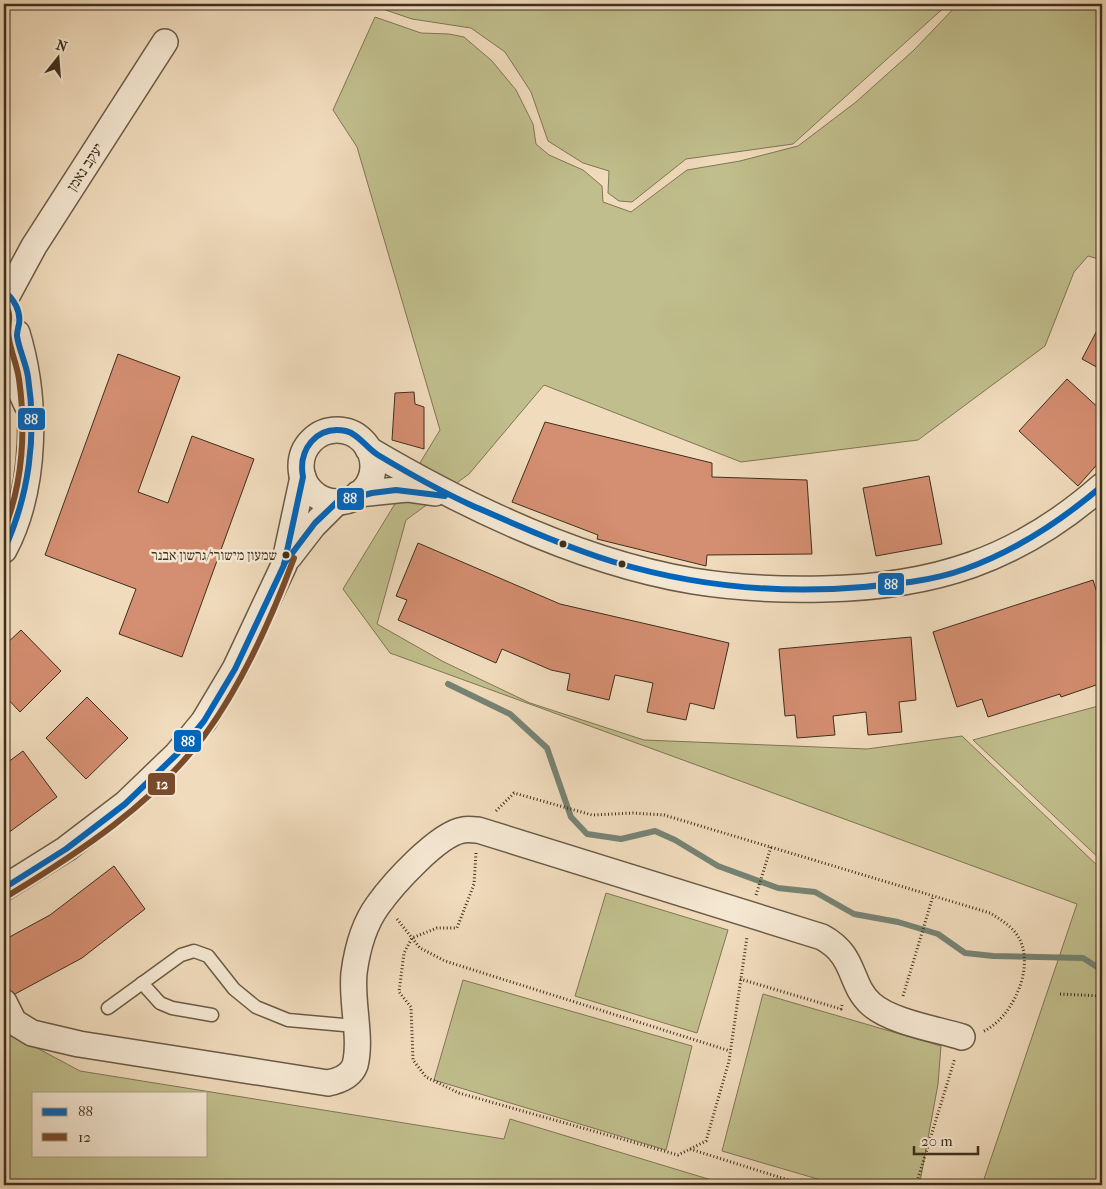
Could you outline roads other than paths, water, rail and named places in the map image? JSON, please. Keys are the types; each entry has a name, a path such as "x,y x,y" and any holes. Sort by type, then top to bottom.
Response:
{"street":[{"name":"יעקב נאמן","path":"6,292 165,42"},
{"path":"4,550 10,538 24,490 30,431 26,365 10,341 18,312 6,292"},
{"path":"4,368 20,390 30,412"},
{"path":"4,888 66,849 125,804 161,771 191,738 226,687 284,565 313,526 366,486 371,476 373,465 368,449 362,440 347,432 336,430 320,434 311,441 302,455 303,477 284,565"},
{"path":"368,449 457,499 572,547 634,567 692,580 788,590 855,588 915,581 963,570 1026,542 1102,486"},
{"path":"303,477 316,495 326,500 407,489 457,499"},
{"path":"4,1002 14,1022 32,1032 79,1044 328,1083 341,1080 354,1068 357,1053 354,974 361,940 377,906 410,868 444,838 462,830 478,830 822,938 836,945 871,1004 897,1018 962,1037"}],"lane":[{"path":"108,1008 181,955 194,951 208,956 234,989 256,1007 288,1020 355,1026"},
{"path":"142,983 160,1003 172,1008 212,1015"}],"waterway":[{"path":"448,684 510,714 547,748 571,817 587,834 621,839 655,831 675,840 718,866 778,888 815,892 854,914 898,922 938,934 965,953 993,956 1083,958 1102,970"}],"place":[{"name":"שמעון מישורי/גרשון אבנר","path":"286,555"}]}
